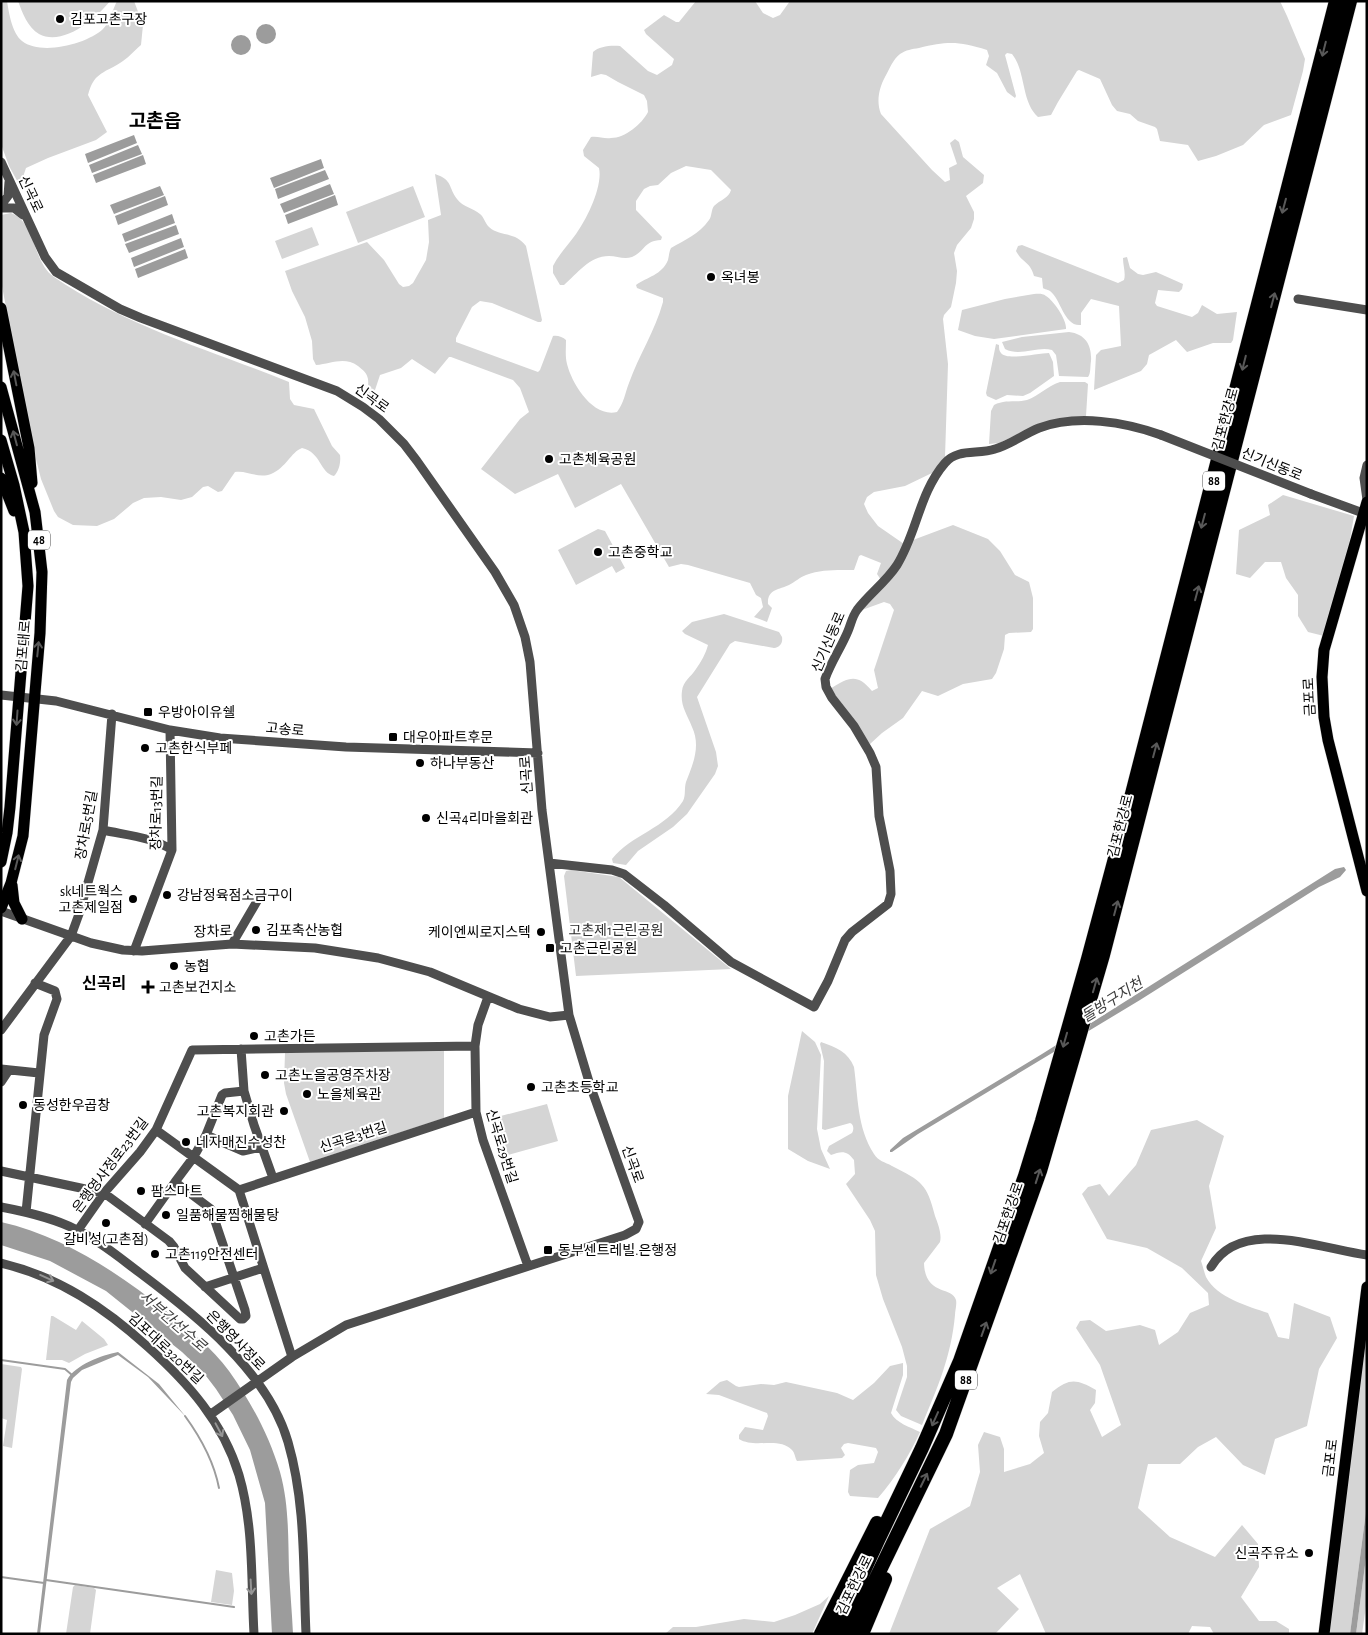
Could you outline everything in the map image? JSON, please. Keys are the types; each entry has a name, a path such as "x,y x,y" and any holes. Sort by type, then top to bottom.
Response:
{"highway":[{"name":"김포한강로","path":"835,1634 922,1448 960,1360 1022,1185 1042,1121 1088,959 1336,1"},
{"name":"김포한강로","path":"849,1634 942,1442 1040,1172 1103,955 1350,1"},
{"path":"821,1634 867,1540 922,1448"},
{"path":"862,1634 901,1543 913,1503"}],"main road":[{"path":"1,308 29,448 35,512"},
{"name":"김포대로","path":"1,387 35,512 41,551 42,594 23,836 11,883 1,910"},
{"name":"김포대로","path":"1,440 14,485 24,532 28,586 10,807 1,862"},
{"path":"1,478 24,532"},
{"name":"금포로","path":"1365,505 1331,621 1324,650 1322,677 1324,717 1328,740 1367,891"},
{"path":"11,883 14,903 22,918"},
{"name":"금포로","path":"1324,1634 1367,1287"}],"street":[{"name":"신곡로","path":"1,162 52,269 120,309 337,391 363,407 392,432 417,461 495,572 514,604 525,637 530,662 542,810 568,1015 639,1226 625,1235 346,1325 292,1357 214,1412"},
{"path":"8,179 10,190 1,206 14,208 27,218"},
{"path":"1298,299 1367,310"},
{"name":"신기신동로","path":"549,863 619,871 664,905 731,962 814,1007 828,981 845,940 852,932 888,904 891,894 890,871 879,816 876,767 870,752 854,726 832,698 826,687 825,679 856,611 892,571 902,555 919,509 937,474 947,461 960,454 996,449 1028,432 1042,427 1060,423 1113,422 1140,428 1311,494 1365,505"},
{"path":"1365,505 1364,478 1367,465"},
{"name":"고송로","path":"1,695 74,705 170,730 220,738 316,746 538,753"},
{"name":"장차로5번길","path":"1,1030 71,936 83,901 102,830 112,714"},
{"name":"장차로13번길","path":"134,951 172,850 170,730"},
{"path":"102,830 162,844 172,850"},
{"path":"232,944 260,896"},
{"name":"장차로","path":"1,910 71,936 110,947 134,951 232,944 324,950 378,958 430,972 488,997"},
{"path":"26,1212 45,1030 57,999 55,991 35,983"},
{"path":"488,997 543,1016 556,1017 568,1015"},
{"name":"신곡로29번길","path":"488,997 478,1026 475,1046 476,1112 528,1266"},
{"name":"은행영사정로23번길","path":"78,1230 104,1192 140,1152 156,1130 192,1050 475,1046"},
{"path":"241,1050 244,1091 273,1178"},
{"path":"1,1082 5,1069 40,1073"},
{"path":"145,1224 193,1158 206,1135 223,1094 244,1091"},
{"name":"신곡로3번길","path":"239,1190 476,1112"},
{"path":"156,1130 239,1190 292,1357"},
{"path":"206,1135 243,1151 262,1147"},
{"path":"1,1171 104,1192 172,1244 185,1268 243,1320 246,1314 212,1208 176,1182"},
{"name":"은행영사정로","path":"1,1208 26,1212 54,1220 78,1230 134,1268 195,1318 235,1356 279,1418 288,1440 298,1480 302,1516 306,1634"},
{"path":"1210,1267 1224,1250 1254,1239 1284,1240 1367,1255"},
{"name":"김포대로320번길","path":"1,1263 46,1278 75,1292 101,1308 135,1335 214,1412 232,1456 243,1492 249,1544 254,1634"},
{"path":"205,1287 263,1268"}],"green space":[{"path":"1,1 7,1 16,33 22,41 40,48 64,46 96,34 103,29 109,20 117,1 134,1 143,25 141,45 123,61 96,78 90,88 88,95 107,132 96,140 26,168 20,186 9,166 1,144"},
{"name":"김포고촌구장","path":"18,1 110,1 97,15 79,29 58,37 48,37 39,34 32,28"},
{"path":"696,1 755,1 763,13 773,18 780,15 790,1 1280,1 1305,59 1291,115 1264,125 1243,145 1198,161 1188,145 1160,141 1155,127 1138,121 1130,114 1117,111 1112,105 1100,79 1079,70 1051,115 1038,117 1029,103 1020,69 1012,54 1007,53 1005,55 1015,98 1007,92 997,73 986,65 989,56 987,50 969,45 945,43 909,50 898,56 893,62 880,90 878,100 881,114 945,182 950,180 949,168 957,164 950,143 955,139 959,142 963,157 984,175 983,183 966,196 974,212 974,219 971,228 957,245 954,253 957,271 956,283 951,307 943,319 948,364 945,457 932,473 905,486 874,492 867,497 864,504 878,526 904,544 899,557 881,580 877,574 881,563 861,555 854,570 824,571 806,575 769,595 768,604 772,608 767,622 754,617 763,607 761,598 756,595 750,583 688,565 681,564 669,567 621,484 575,508 558,474 515,494 481,469 520,419 529,412 520,388 513,380 451,357 435,374 412,359 401,368 380,375 371,402 368,393 367,377 358,366 348,361 316,365 313,359 312,341 305,317 292,291 285,271 367,242 384,260 399,284 403,287 409,286 413,283 426,260 429,242 428,220 441,215 435,174 441,176 447,181 459,202 480,214 489,227 517,238 526,246 542,320 538,322 492,303 480,301 472,307 456,338 456,342 538,372 553,336 562,337 566,340 567,364 579,390 592,405 600,410 617,412 656,323 663,302 663,298 637,288 636,285 662,269 668,260 671,248 701,229 710,218 714,206 726,197 731,190 711,170 686,166 671,173 658,185 644,189 636,201 636,210 662,237 661,240 651,242 637,255 629,258 609,256 595,259 584,266 564,285 560,285 553,273 553,266 585,220 599,184 599,168 584,156 583,150 591,137 611,138 622,136 637,126 648,112 647,101 644,95 606,75 601,74 591,77 593,52 606,46 620,46 648,71 657,75 672,65 674,59 644,30 664,15 679,22"},
{"path":"413,186 425,217 358,243 346,212"},
{"path":"11,213 26,225 47,270 54,277 81,294 110,310 168,336 289,382 290,399 294,405 314,409 332,446 340,455 336,474 334,476 329,474 313,454 302,448 281,468 271,474 262,476 235,472 222,491 218,492 208,486 203,487 192,497 181,500 161,497 144,498 133,503 114,519 97,526 73,525 58,517 41,479 32,443 1,281 1,215"},
{"path":"312,227 319,245 282,259 275,241"},
{"path":"1022,245 1118,283 1124,280 1123,258 1127,257 1130,268 1138,274 1143,275 1156,272 1183,284 1179,292 1158,290 1155,303 1157,306 1192,317 1198,313 1202,305 1217,314 1237,312 1233,340 1231,343 1213,343 1187,352 1176,340 1149,355 1147,364 1141,371 1094,390 1096,355 1101,350 1121,346 1119,306 1091,299 1081,313 1081,325 1071,322 1054,295 1043,288 1042,278 1034,276 1016,251 1018,246"},
{"path":"1034,294 1044,295 1053,302 1062,316 1066,329 994,339 975,336 958,330 962,310"},
{"path":"1069,332 1080,335 1089,346 1091,361 1088,377 1059,376 1056,355 1052,350 1040,349 1017,352 1005,349 1002,342 1022,337"},
{"path":"996,344 999,345 999,350 1004,355 1024,356 1049,353 1053,362 1054,376 1023,396 1007,395 996,400 987,396"},
{"path":"1060,382 1085,382 1088,384 1086,416 1034,427 999,443 989,444 991,411 994,405 1002,402 1027,400"},
{"path":"1283,495 1354,516 1348,551 1324,636 1308,632 1298,616 1298,595 1286,578 1281,562 1265,562 1250,578 1236,574 1239,530 1270,515 1268,505"},
{"path":"953,525 988,539 1000,551 1015,575 1029,582 1033,598 1033,629 1031,632 1009,633 1005,635 1004,649 992,679 963,684 938,696 922,691 903,718 870,744 830,689 842,682 853,679 862,681 872,691 878,688 874,670 894,610 890,604 884,602 862,610 913,540"},
{"path":"598,529 605,531 625,568 616,573 612,566 576,585 558,550"},
{"path":"724,614 779,632 782,637 781,644 774,648 735,641 730,644 697,697 716,752 718,766 715,774 687,814 673,827 638,851 626,865 613,863 612,859 620,851 667,818 683,801 686,782 695,755 696,741 683,706 682,691 708,645 682,631 692,622"},
{"name":"고촌제1근린공원","path":"571,870 619,877 731,969 576,976 564,876 566,871"},
{"path":"802,1031 815,1042 821,1055 817,1129 821,1149 830,1169 808,1161 788,1149 788,1096"},
{"path":"821,1042 841,1051 848,1057 854,1067 861,1123 868,1144 874,1154 882,1161 917,1180 922,1185 929,1197 939,1229 940,1242 924,1263 925,1273 934,1286 954,1296 956,1305 947,1358 922,1425 901,1416 896,1410 907,1377 907,1366 876,1275 875,1231 870,1220 846,1184 855,1174 854,1160 846,1153 841,1152 831,1155 827,1151 829,1146 852,1133 853,1127 850,1123 825,1130 822,1129 824,1061"},
{"path":"444,1050 444,1118 310,1162 286,1094 284,1083 285,1053"},
{"path":"547,1104 558,1141 508,1155 497,1117"},
{"path":"1197,1120 1224,1136 1209,1186 1216,1228 1201,1261 1206,1277 1225,1296 1268,1313 1278,1337 1289,1339 1294,1303 1330,1317 1337,1338 1319,1369 1307,1426 1275,1439 1265,1475 1243,1465 1216,1437 1198,1447 1180,1464 1148,1464 1138,1508 1170,1537 1215,1557 1242,1525 1258,1544 1259,1567 1241,1597 1259,1621 1276,1621 1289,1629 1289,1634 1214,1634 1210,1627 1192,1626 1188,1634 1046,1634 1020,1574 997,1588 1019,1609 995,1634 889,1634 930,1529 970,1506 980,1472 978,1445 984,1432 1000,1437 1004,1449 1004,1472 1030,1464 1044,1453 1039,1436 1040,1422 1048,1413 1052,1392 1069,1382 1078,1382 1096,1390 1095,1403 1090,1410 1102,1437 1121,1425 1100,1365 1076,1328 1080,1321 1090,1320 1106,1331 1140,1325 1155,1330 1159,1345 1178,1332 1190,1313 1209,1305 1208,1293 1182,1268 1147,1248 1107,1239 1082,1194 1088,1187 1100,1184 1109,1196 1136,1165 1151,1130"},
{"path":"51,1316 76,1330 82,1321 104,1339 108,1345 69,1363 62,1360 46,1360"},
{"path":"1367,1318 1367,1504 1350,1634 1329,1634"},
{"path":"903,1363 903,1375 891,1413 900,1422 920,1432 901,1466 878,1498 850,1496 848,1492 850,1470 858,1465 874,1463 878,1452 876,1448 848,1443 844,1444 841,1448 845,1455 842,1458 797,1461 793,1451 787,1446 774,1443 745,1442 739,1439 739,1435 745,1427 763,1430 768,1416 767,1413 719,1395 706,1394 720,1382 727,1380 739,1387 761,1384 774,1385 786,1382 837,1393 853,1400 874,1383 890,1366"},
{"path":"1,1364 21,1367 22,1369 12,1448 3,1446 7,1420 1,1418"},
{"path":"1367,1550 1367,1599 1362,1634 1356,1634"},
{"path":"216,1570 232,1573 234,1591 232,1605 211,1602"},
{"path":"75,1585 96,1590 90,1634 66,1634 73,1587"},
{"path":"829,1596 812,1634 665,1634 673,1627 696,1627 744,1619 774,1622 820,1604"}],"water":[{"path":"266,24 273,27 276,34 273,41 266,44 259,41 256,34 259,27"},
{"path":"241,35 248,38 251,45 248,52 241,55 234,52 231,45 234,38"},
{"path":"134,135 137,143 88,163 85,154"},
{"path":"138,145 142,154 92,173 89,165"},
{"path":"143,155 146,164 96,183 93,175"},
{"path":"321,159 324,168 274,188 270,178"},
{"path":"325,170 329,179 278,199 275,189"},
{"path":"330,184 334,194 284,213 280,204"},
{"path":"160,186 164,195 114,214 110,205"},
{"path":"335,195 338,205 288,224 285,215"},
{"path":"165,196 168,205 118,225 115,216"},
{"path":"172,214 175,223 125,242 122,234"},
{"path":"176,225 179,234 129,253 125,244"},
{"path":"181,238 184,247 134,267 131,258"},
{"path":"185,249 188,258 138,278 135,269"},
{"path":"1344,867 1346,870 1340,877 1319,887 1140,1000 890,1152 903,1138 1042,1054 1335,869"},
{"name":"서부간선수로","path":"1,1222 46,1236 109,1269 183,1325 208,1347 229,1371 245,1395 265,1432 276,1458 283,1484 288,1520 293,1634 272,1634 265,1503 250,1450 233,1415 216,1389 203,1372 182,1352 106,1291 50,1261 1,1245"},
{"path":"118,1352 159,1384 186,1417 148,1377 118,1355 82,1370 73,1378 40,1634 37,1634 67,1380 82,1365"},
{"path":"1367,1504 1367,1550 1356,1634 1350,1634"}],"waterway":[{"path":"1,1360 65,1369 72,1375"},
{"path":"185,1416 206,1450 219,1488"},
{"path":"1,1577 44,1583"},
{"path":"46,1580 234,1607"}],"place":[{"name":"김포고촌구장","path":"60,19"},
{"name":"옥녀봉","path":"711,277"},
{"name":"고촌체육공원","path":"549,459"},
{"name":"고촌중학교","path":"598,552"},
{"name":"우방아이유쉘","path":"148,712"},
{"name":"대우아파트후문","path":"393,737"},
{"name":"고촌한식부페","path":"145,748"},
{"name":"하나부동산","path":"420,763"},
{"name":"신곡4리마을회관","path":"426,818"},
{"name":"강남정육점소금구이","path":"167,895"},
{"name":"sk네트웍스 고촌제일점","path":"133,899"},
{"name":"김포축산농협","path":"256,930"},
{"name":"케이엔씨로지스텍","path":"541,932"},
{"name":"고촌근린공원","path":"550,948"},
{"name":"농협","path":"174,966"},
{"name":"고촌보건지소","path":"148,987"},
{"name":"고촌가든","path":"254,1036"},
{"name":"고촌노을공영주차장","path":"265,1075"},
{"name":"고촌초등학교","path":"531,1087"},
{"name":"노을체육관","path":"307,1094"},
{"name":"동성한우곱창","path":"23,1105"},
{"name":"고촌복지회관","path":"284,1111"},
{"name":"네자매진수성찬","path":"186,1142"},
{"name":"팜스마트","path":"141,1191"},
{"name":"일품해물찜해물탕","path":"166,1215"},
{"name":"갈비성(고촌점)","path":"106,1223"},
{"name":"동부센트레빌.은행정","path":"548,1250"},
{"name":"고촌119안전센터","path":"155,1254"},
{"name":"신곡주유소","path":"1309,1553"}],"district":[{"name":"고촌읍","path":"155,120"},
{"name":"신곡리","path":"104,983"}],"water label":[{"name":"돌방구지천","path":"1112,1000"}]}
